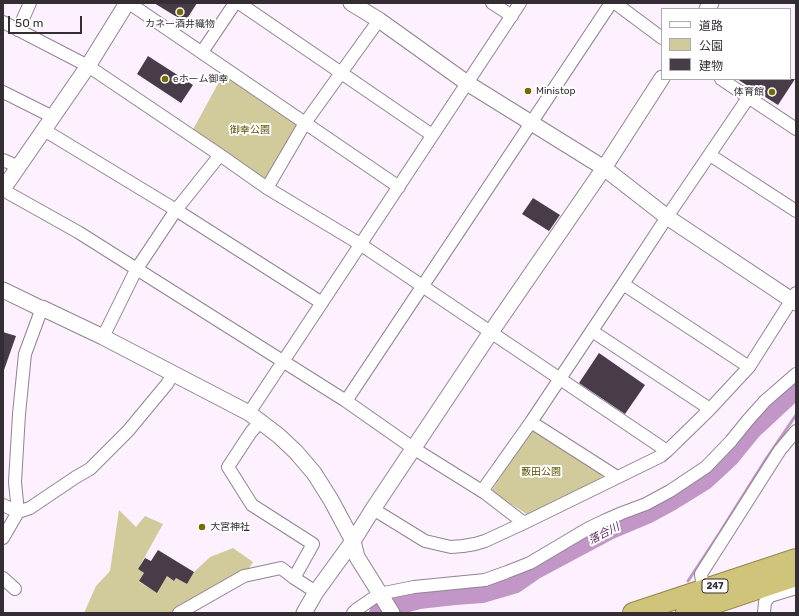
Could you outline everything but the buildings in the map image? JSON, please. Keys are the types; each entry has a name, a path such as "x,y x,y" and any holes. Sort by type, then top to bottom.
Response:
{"highway":[{"name":"247","path":"633,613 796,559"},
{"name":"247","path":"686,613 796,576"}],"street":[{"path":"18,30 30,3"},
{"path":"399,187 128,3 88,66 3,190 78,232 136,270 346,401 413,448 482,491 524,523"},
{"path":"202,52 235,3"},
{"path":"239,3 432,135"},
{"path":"351,3 379,20 467,83 604,168 667,217 795,299 749,367 710,409 661,456 617,476 524,523 475,544 451,547 425,541 373,509"},
{"path":"492,3 512,16"},
{"path":"294,578 313,544 252,505 228,468 251,432 254,417 283,361 520,3"},
{"path":"346,401 611,3"},
{"path":"616,3 661,37"},
{"path":"267,188 306,123 379,20"},
{"path":"3,22 88,66 267,188 360,244 667,451"},
{"path":"304,613 316,592 353,541 491,332 604,168 661,80"},
{"path":"722,80 796,129"},
{"path":"3,92 53,117"},
{"path":"482,491 531,422 748,98"},
{"path":"44,130 176,210 322,303"},
{"path":"710,154 796,211"},
{"path":"103,338 136,270 176,210 220,156"},
{"path":"3,160 19,167"},
{"path":"623,284 749,367"},
{"path":"3,290 103,338 173,374 254,417 279,436 296,452 314,473 331,500 353,541 357,557 392,613"},
{"path":"3,538 18,512 15,482 24,361 25,354 42,308"},
{"path":"592,331 710,409"},
{"path":"3,505 18,512 30,508 90,469 128,431 167,384 173,374"},
{"path":"353,613 381,596 414,587 485,580 530,563 589,528 646,504 670,491 706,467 731,441 765,401 796,374"},
{"path":"531,422 617,476"},
{"path":"703,590 702,574 780,450 796,431"},
{"path":"179,613 244,576 281,568 316,592"},
{"path":"3,578 16,589"},
{"path":"764,613 765,602 770,596 796,588"}],"green space":[{"name":"御幸公園","path":"226,69 305,123 267,188 190,135"},
{"name":"藪田公園","path":"532,428 602,474 601,479 528,515 494,493 492,490"},
{"path":"119,510 136,527 145,516 163,524 138,569 144,573 139,582 157,592 167,576 174,581 176,578 187,584 194,572 210,557 233,548 253,562 244,576 179,613 84,613 96,586 110,571"}],"waterway":[{"name":"落合川","path":"378,613 383,610 419,600 482,594 516,584 536,570 609,531 647,515 705,481 730,458 752,431 796,390"},
{"path":"688,581 796,415"}],"place":[{"name":"カネー酒井織物","path":"180,12"},
{"name":"eホーム御幸","path":"165,79"},
{"name":"Ministop","path":"528,91"},
{"name":"体育館","path":"772,92"},
{"name":"大宮神社","path":"202,527"}]}
